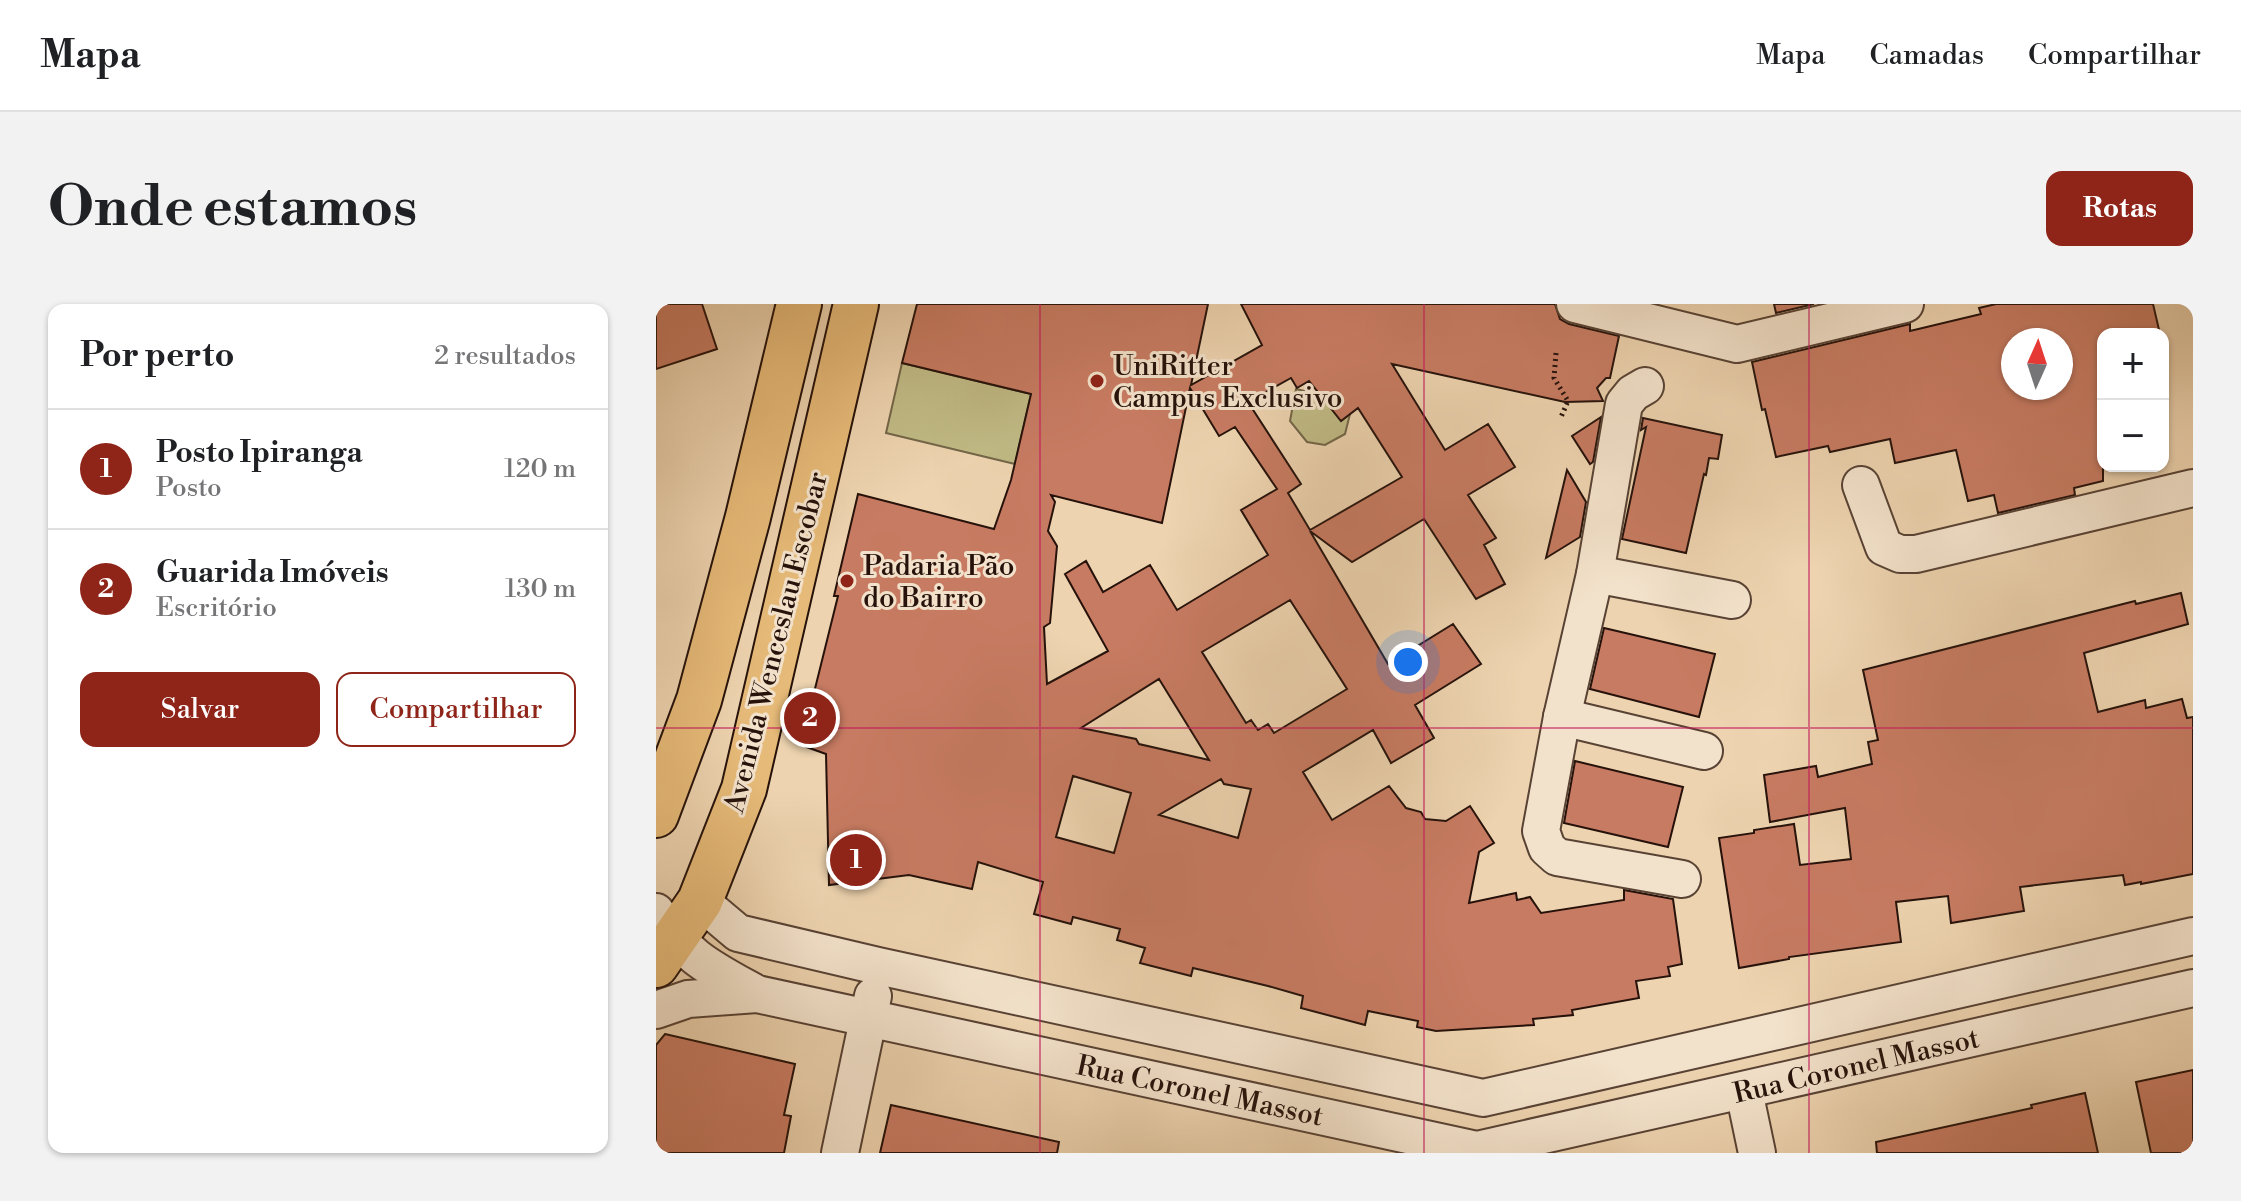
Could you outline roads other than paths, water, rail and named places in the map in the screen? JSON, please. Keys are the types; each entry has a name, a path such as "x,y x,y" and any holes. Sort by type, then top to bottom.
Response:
{"main road":[{"name":"Avenida Wenceslau Escobar","path":"656,815 699,700 748,517 799,304"},
{"name":"Avenida Wenceslau Escobar","path":"662,939 700,901 744,789 856,304"}],"street":[{"path":"1575,304 1737,344 1905,304"},
{"path":"1645,386 1633,393 1624,404 1595,574 1562,717 1541,831 1547,848 1557,857 1682,879"},
{"path":"1861,485 1884,547 1900,554 1916,554 2193,488"},
{"path":"1595,574 1732,600"},
{"path":"1562,717 1704,751"},
{"name":"Rua Coronel Massot","path":"700,901 738,933 1483,1098 2193,936"},
{"name":"Rua Coronel Massot","path":"662,939 757,994 1477,1150 2193,988"},
{"path":"840,1153 878,966"},
{"path":"656,1010 688,999 757,994"},
{"path":"1744,1091 1757,1153"}],"place":[{"name":"UniRitter Campus Exclusivo","path":"1097,381"},
{"name":"Padaria Pão do Bairro","path":"847,581"},
{"name":"Guarida Imóveis","path":"810,718"},
{"name":"Posto Ipiranga","path":"856,860"}]}
